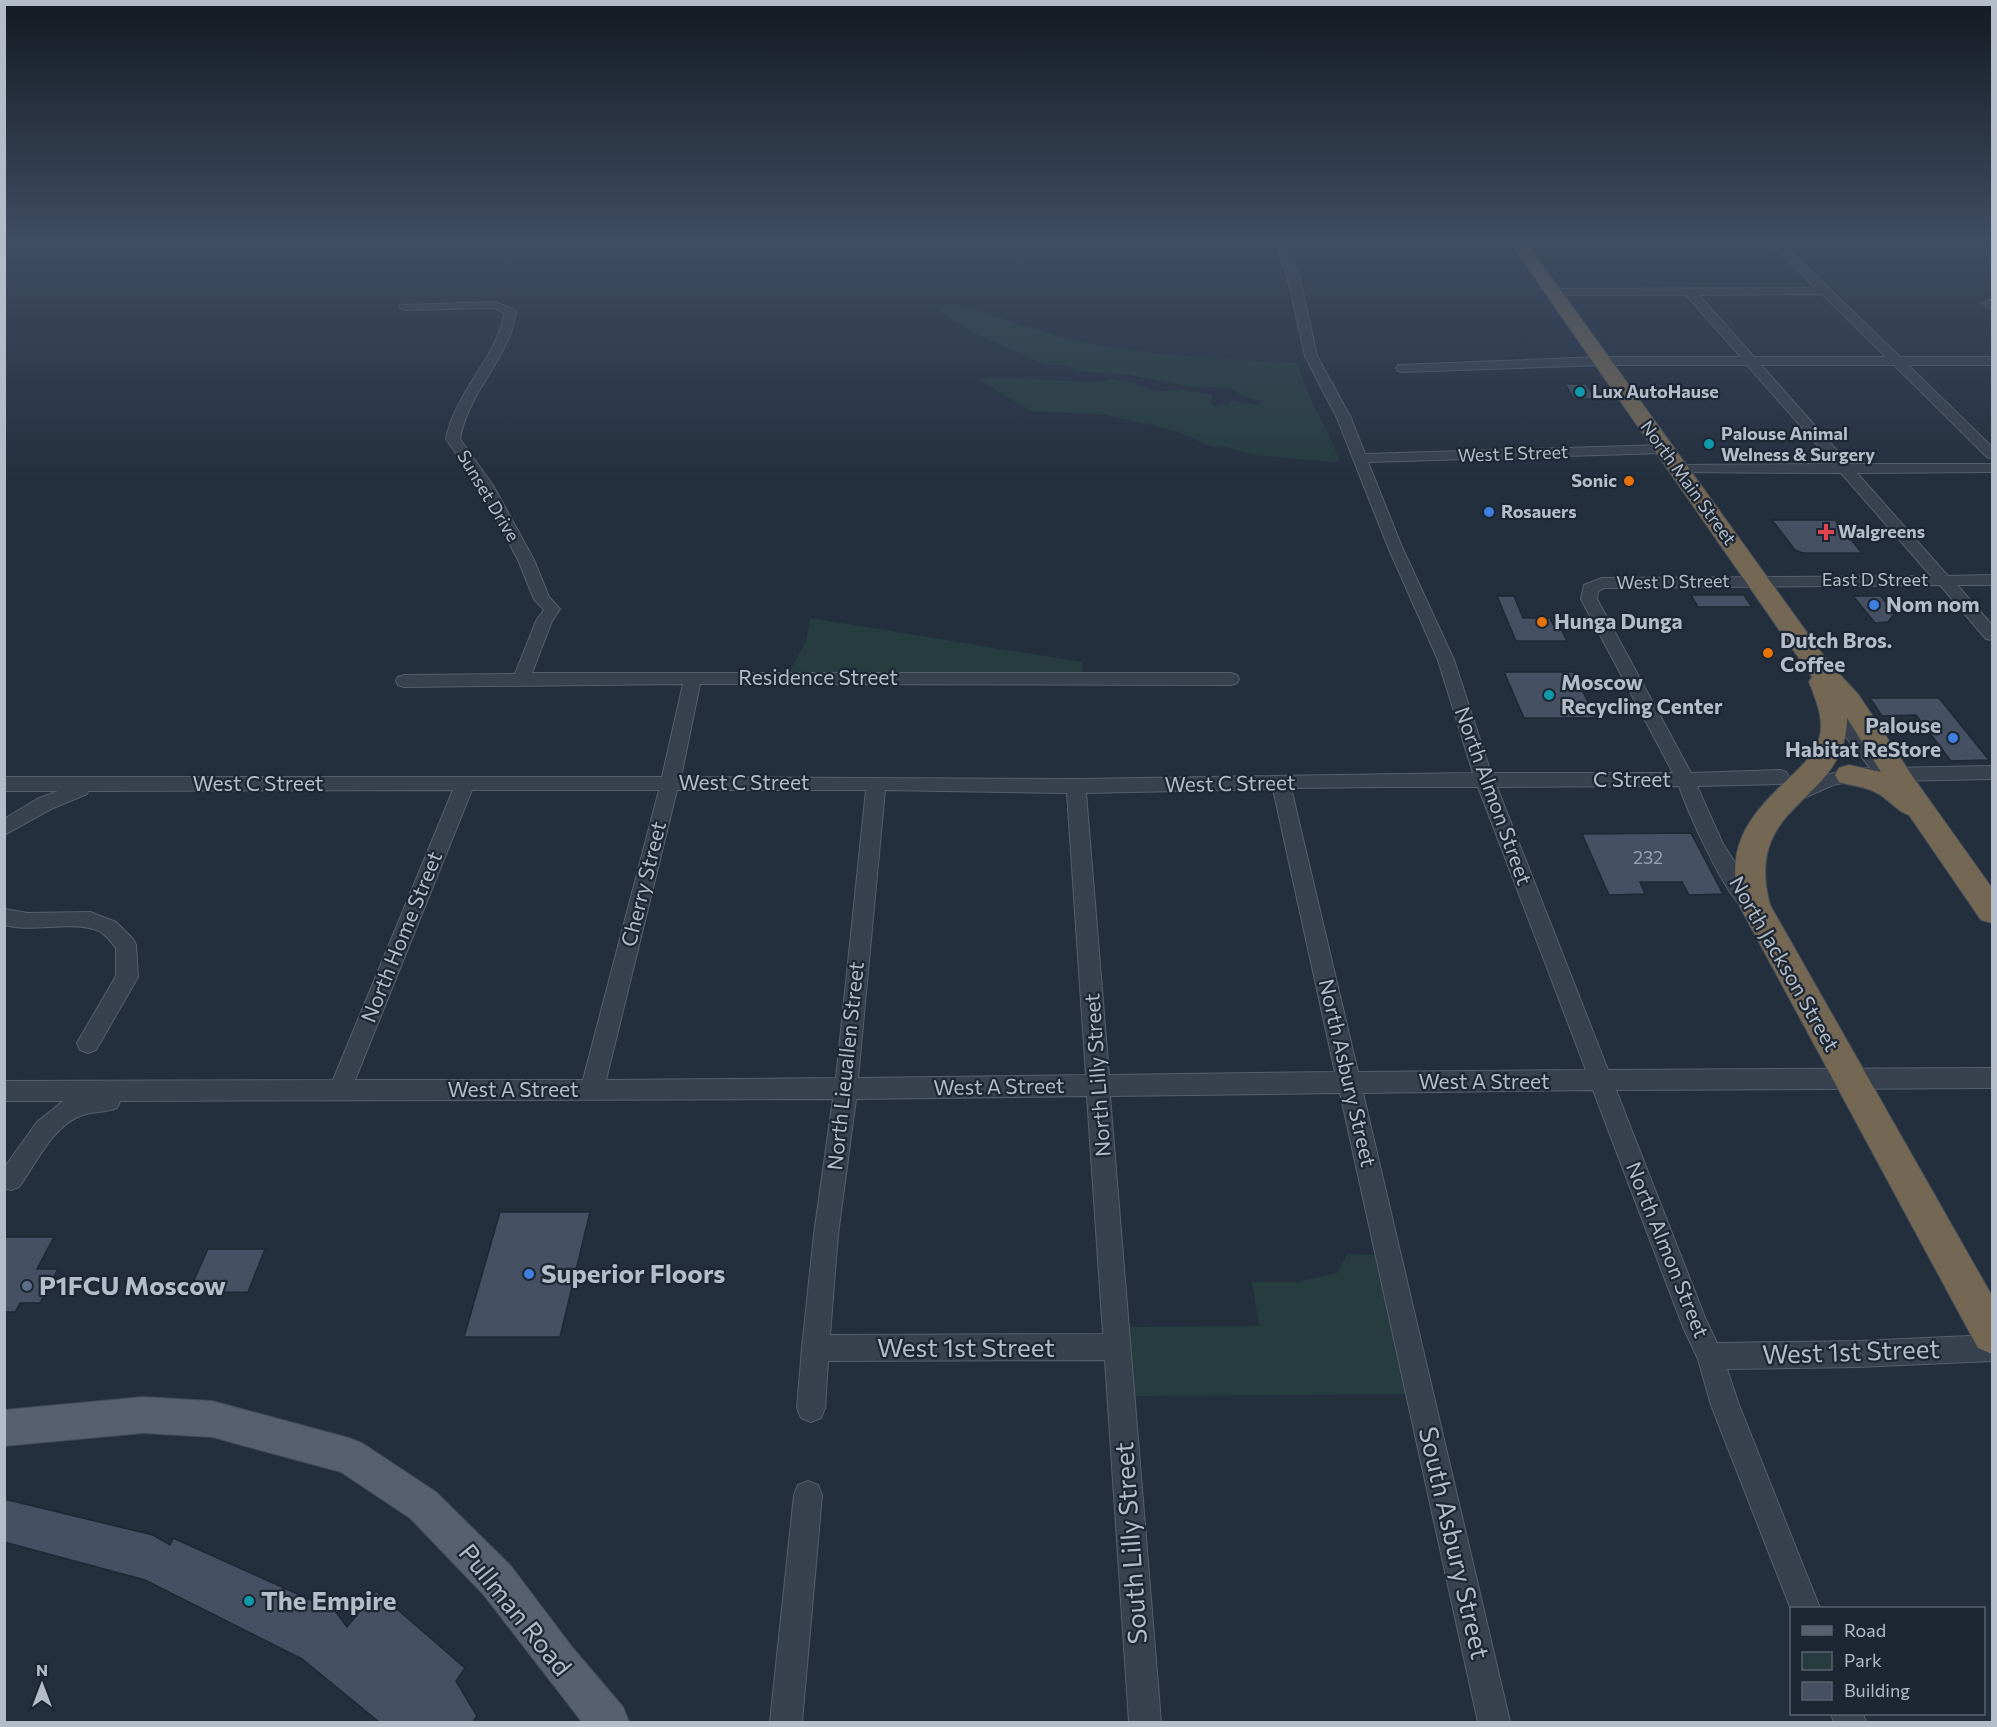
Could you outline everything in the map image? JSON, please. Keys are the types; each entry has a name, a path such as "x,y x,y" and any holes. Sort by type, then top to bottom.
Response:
{"highway":[{"name":"North Main Street","path":"1571,319 1820,669 1849,700 1890,774 1941,839 1992,911"},
{"name":"North Main Street","path":"1755,907 1749,882 1749,860 1760,831 1777,807 1781,789 1817,768 1830,749 1835,733 1835,709 1821,679 1820,669"},
{"path":"1849,775 1867,777 1893,789 1903,797 1922,823 1941,839"},
{"name":"North Jackson Street","path":"1755,907 1992,1335"}],"main road":[{"name":"Pullman Road","path":"4,1428 143,1415 212,1419 349,1456 423,1505 498,1580 558,1661 608,1722"}],"street":[{"name":"Sunset Drive","path":"509,319 507,329 457,415 453,438 487,488 526,560 542,599 552,609 544,621 521,679"},
{"name":"North Almon Street","path":"1303,319 1311,356 1362,458 1395,547 1446,660 1485,781 1696,1326 1710,1356 1725,1405 1805,1607"},
{"path":"1714,319 1992,636"},
{"path":"1854,319 1992,453"},
{"path":"1402,368 1601,361 1992,361"},
{"name":"West E Street","path":"1362,458 1664,450"},
{"path":"1677,469 1992,468"},
{"name":"East D Street","path":"1758,581 1992,580"},
{"name":"West D Street","path":"1590,588 1602,583 1758,581"},
{"name":"North Jackson Street","path":"1590,588 1590,599 1686,780 1692,799 1733,877 1755,907"},
{"name":"Residence Street","path":"404,681 693,678 1231,679"},
{"name":"Cherry Street","path":"592,1090 670,783 693,678"},
{"name":"North Main Street","path":"1835,709 1845,726 1890,774"},
{"path":"1781,789 1849,775 1992,773"},
{"name":"West C Street","path":"7,784 876,783 1076,786 1383,780 1485,781"},
{"name":"C Street","path":"1485,781 1686,780 1781,789"},
{"name":"North Lieuallen Street","path":"811,1408 826,1233 846,1089 876,783"},
{"name":"North Asbury Street","path":"1281,783 1413,1363"},
{"path":"6,827 13,811 13,795 7,784"},
{"name":"North Home Street","path":"340,1090 465,784"},
{"path":"6,827 66,793 94,785"},
{"name":"North Lilly Street","path":"1076,786 1117,1356"},
{"path":"4,917 15,921 76,920 102,923 126,945 127,977 88,1043"},
{"name":"West A Street","path":"4,1091 846,1089 1992,1078"},
{"path":"8,1185 62,1091"},
{"path":"8,1185 50,1125 71,1108 92,1102 227,1092"},
{"name":"West 1st Street","path":"815,1348 1117,1356"},
{"name":"West 1st Street","path":"1710,1356 1858,1354 1992,1348"},
{"name":"South Lilly Street","path":"1117,1356 1145,1722"},
{"name":"South Asbury Street","path":"1413,1363 1494,1722"},
{"path":"786,1722 808,1495"}],"green space":[{"path":"951,319 1001,319 1069,339 1126,349 1183,356 1298,363 1306,387 1340,461 1252,455 1226,447 1211,446 1152,425 1105,415 1031,411 980,379 1010,378 1090,382 1111,379 1135,383 1156,392 1180,389 1212,395 1211,404 1214,406 1228,404 1230,400 1258,405 1262,401 1245,397 1231,388 1186,386 1130,375 1076,371 1066,365 1045,365 978,335"},
{"path":"810,618 1082,662 1083,680 786,678 806,641"},
{"path":"1347,1254 1375,1255 1407,1394 1135,1396 1128,1327 1259,1326 1252,1282 1298,1282 1337,1273"}],"building":[{"name":"Lux AutoHause","path":"1565,384 1586,384 1596,399 1574,399"},
{"name":"Walgreens","path":"1772,520 1835,520 1862,553 1803,553 1795,550"},
{"path":"1691,595 1744,595 1752,607 1698,607"},
{"name":"Hunga Dunga","path":"1497,596 1514,596 1523,618 1550,618 1553,625 1559,625 1567,641 1516,641"},
{"name":"Nom nom","path":"1853,596 1881,596 1894,614 1888,622 1875,623"},
{"name":"Moscow Recycling Center","path":"1504,672 1573,672 1596,718 1524,718"},
{"path":"1870,698 1939,698 1989,760 1951,761 1916,715 1882,716"},
{"path":"1691,833 1723,894 1689,895 1682,882 1640,882 1645,894 1609,895 1582,834"},
{"name":"Superior Floors","path":"500,1212 590,1212 560,1337 464,1337"},
{"name":"P1FCU Moscow","path":"4,1237 54,1237 37,1269 58,1269 40,1303 20,1303 15,1312 4,1312"},
{"path":"208,1249 265,1249 248,1292 188,1293"},
{"name":"The Empire","path":"4,1499 153,1535 170,1545 173,1538 335,1611 347,1627 376,1591 465,1668 456,1681 477,1716 473,1722 379,1722 302,1659 145,1580 4,1542"}],"place":[{"name":"Lux AutoHause","path":"1580,392"},
{"name":"Palouse Animal Welness & Surgery","path":"1709,444"},
{"name":"Sonic","path":"1629,481"},
{"name":"Rosauers","path":"1489,512"},
{"name":"Walgreens","path":"1826,532"},
{"name":"Nom nom","path":"1874,605"},
{"name":"Hunga Dunga","path":"1542,622"},
{"name":"Dutch Bros. Coffee","path":"1768,653"},
{"name":"Moscow Recycling Center","path":"1549,695"},
{"name":"Palouse Habitat ReStore","path":"1953,738"},
{"name":"Superior Floors","path":"529,1274"},
{"name":"P1FCU Moscow","path":"27,1286"},
{"name":"The Empire","path":"249,1601"}]}
